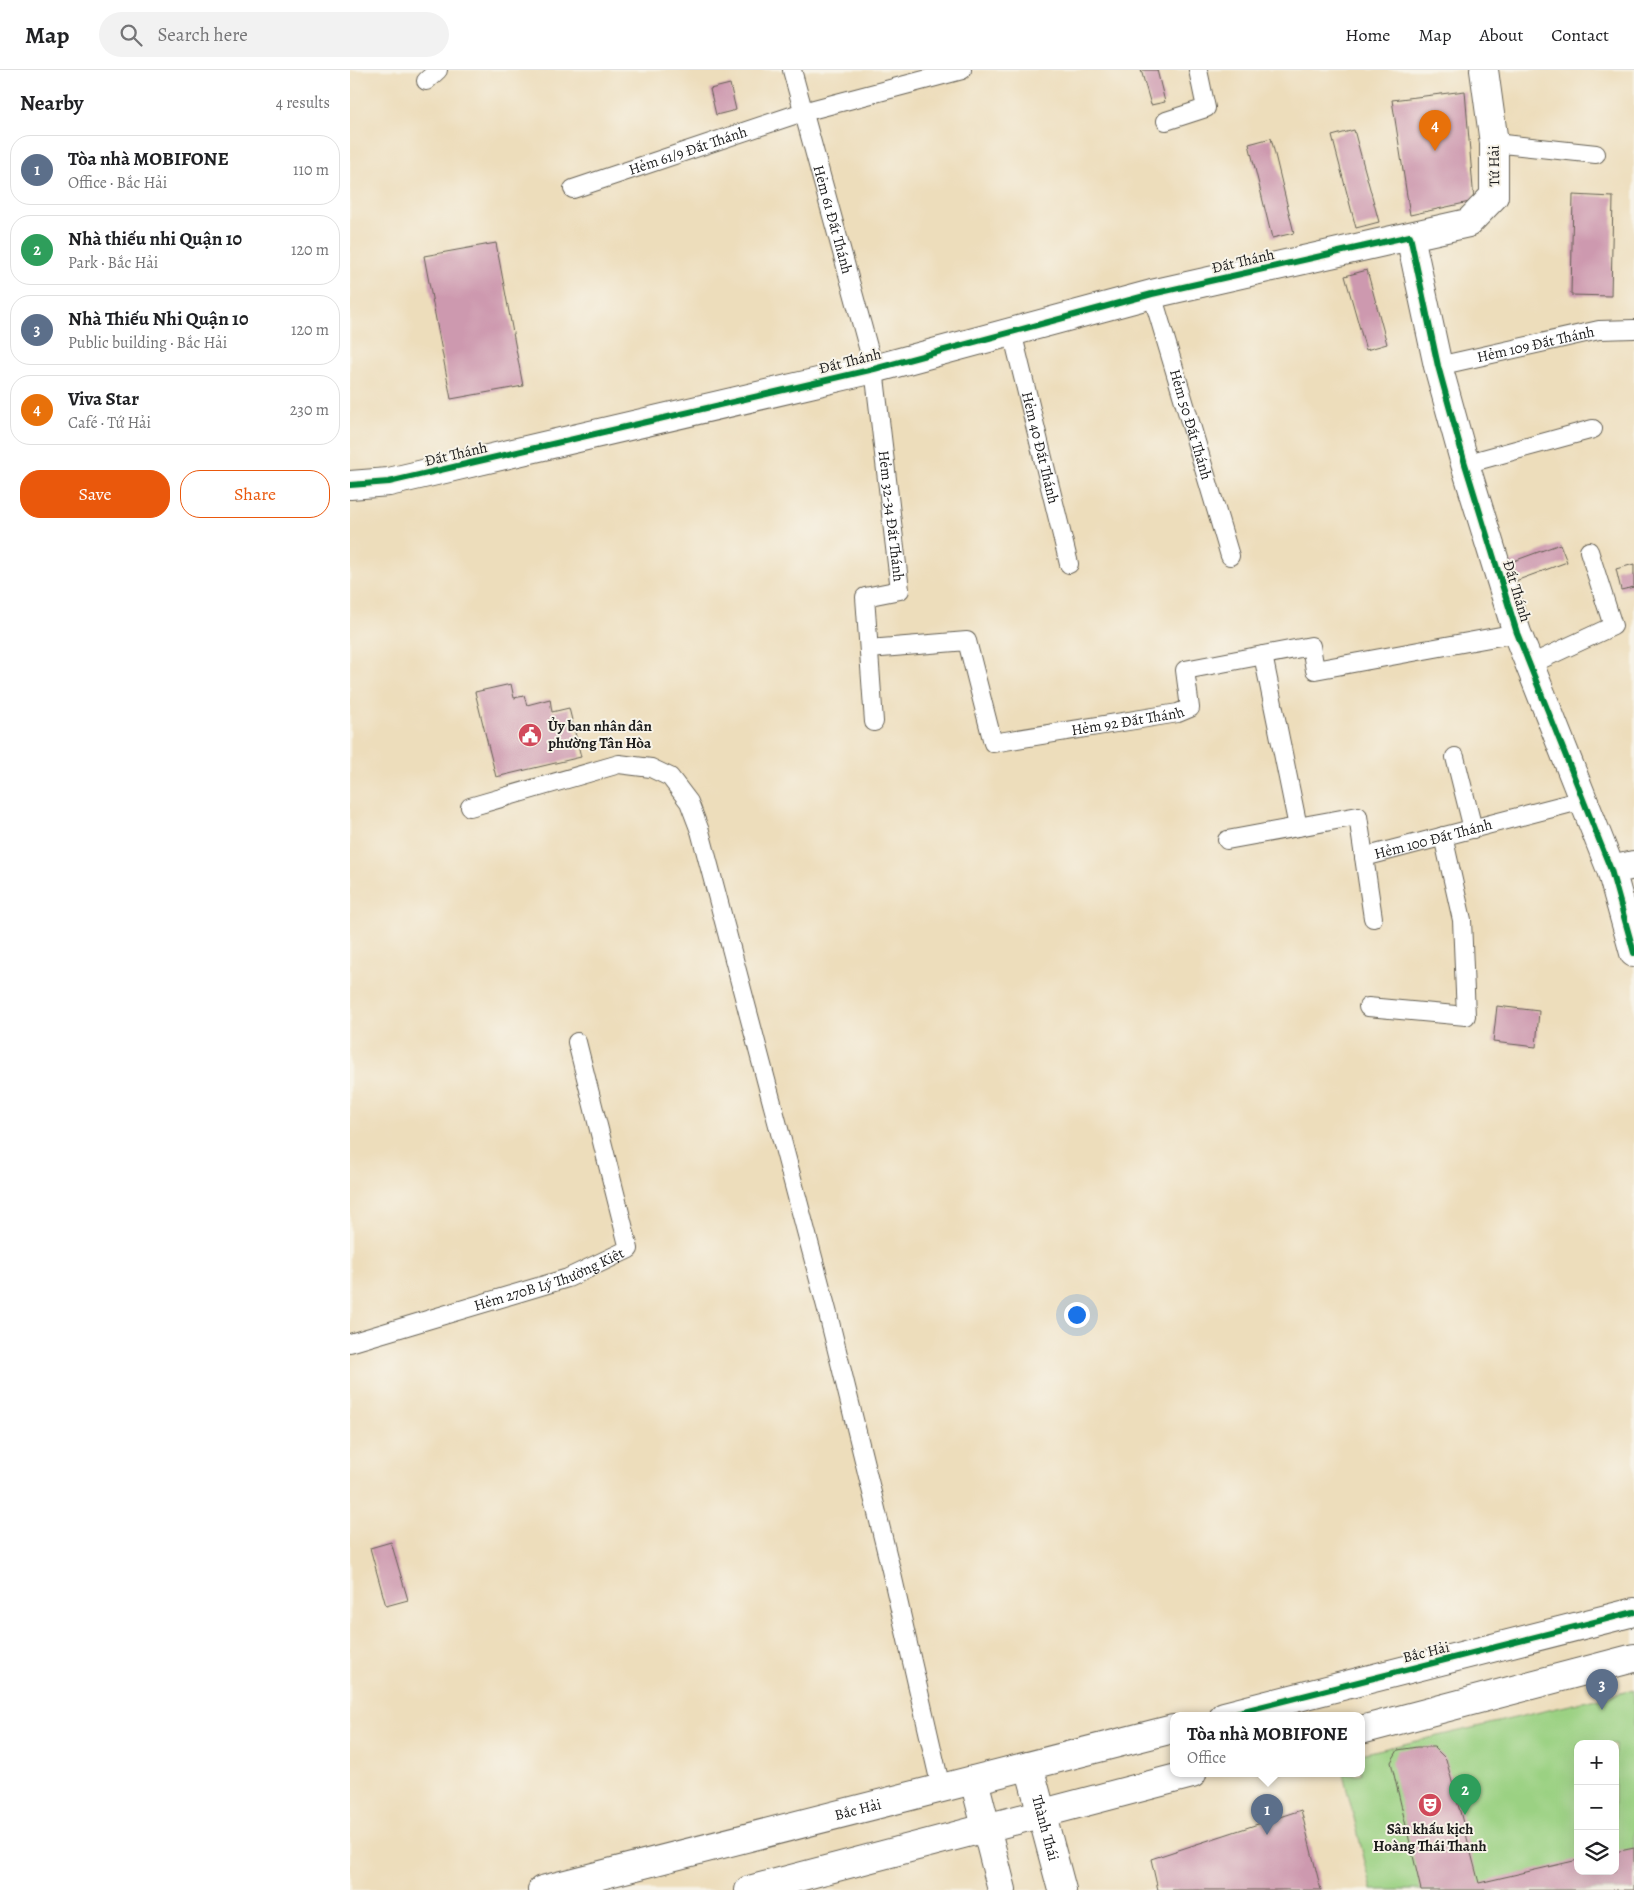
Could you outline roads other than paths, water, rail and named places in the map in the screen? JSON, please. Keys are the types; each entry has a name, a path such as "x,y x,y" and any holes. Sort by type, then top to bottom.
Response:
{"street":[{"name":"Tứ Hải","path":"1410,236 1468,223 1494,196 1494,143 1484,70"},
{"name":"Đất Thánh","path":"350,485 389,482 874,369 1152,294 1410,236 1438,366 1465,464 1517,633 1583,800 1623,867 1633,948"},
{"name":"Bắc Hải","path":"1240,1712 1634,1612"},
{"path":"1365,1729 1634,1658"},
{"name":"Bắc Hải","path":"542,1890 1170,1730"},
{"name":"Thành Thái","path":"1028,1766 1062,1890"},
{"path":"749,1890 1180,1777"},
{"path":"974,1780 1002,1890"}],"lane":[{"name":"Hẻm 61 Đất Thánh","path":"792,70 874,369"},
{"name":"Hẻm 61/9 Đất Thánh","path":"573,189 803,112 962,70"},
{"path":"1166,120 1206,108 1198,70"},
{"path":"1494,143 1596,154"},
{"name":"Hẻm 50 Đất Thánh","path":"1152,294 1230,556"},
{"name":"Hẻm 109 Đất Thánh","path":"1438,366 1599,330 1634,329"},
{"name":"Hẻm 40 Đất Thánh","path":"1012,332 1068,564"},
{"name":"Hẻm 32-34 Đất Thánh","path":"874,369 900,590 865,597 874,722"},
{"path":"1465,464 1593,429"},
{"path":"1529,665 1613,626 1589,552"},
{"name":"Hẻm 92 Đất Thánh","path":"869,649 967,641 993,743 1178,712 1190,708 1185,670 1311,646 1315,670 1517,633"},
{"path":"1263,655 1298,827"},
{"path":"1455,757 1473,829"},
{"path":"470,807 619,764 651,768 670,778 689,802 700,831 828,1314 891,1570 941,1788"},
{"name":"Hẻm 100 Đất Thánh","path":"1227,840 1358,816 1364,857 1583,800"},
{"path":"1368,1006 1466,1016 1462,920 1443,836"},
{"path":"1364,857 1373,918"},
{"name":"Hẻm 270B Lý Thường Kiệt","path":"350,1343 568,1278 629,1249 577,1042"}],"place":[{"name":"Viva Star","path":"1435,151"},
{"name":"Ủy ban nhân dân phường Tân Hòa","path":"530,735"},
{"name":"Nhà Thiếu Nhi Quận 10","path":"1602,1710"},
{"name":"Sân khấu kịch Hoàng Thái Thanh","path":"1430,1805"},
{"name":"Nhà thiếu nhi Quận 10","path":"1465,1815"},
{"name":"Tòa nhà MOBIFONE","path":"1267,1835"}]}
